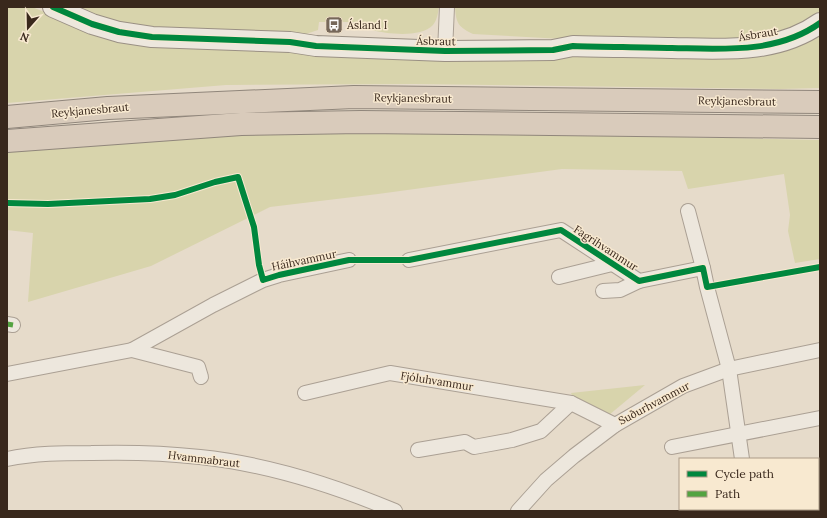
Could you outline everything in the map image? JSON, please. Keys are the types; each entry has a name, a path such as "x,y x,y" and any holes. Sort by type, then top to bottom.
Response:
{"highway":[{"name":"Reykjanesbraut","path":"7,117 108,108 354,98 820,102"},
{"path":"7,142 233,125 301,122 820,127"}],"street":[{"name":"Ásbraut","path":"53,7 92,24 119,32 152,37 290,42 314,38 445,44 554,42 573,46 728,49 755,47 780,42 798,35 820,23"},
{"path":"445,44 447,7"},
{"path":"688,211 729,369 742,458"},
{"name":"Fagrihvammur","path":"409,260 561,230 638,281"},
{"name":"Háihvammur","path":"7,374 132,350 213,304 263,280 279,275 349,260"},
{"name":"Fagrihvammur","path":"559,277 612,264"},
{"name":"Fagrihvammur","path":"603,291 620,290 638,281 703,268"},
{"name":"Háihvammur","path":"132,350 198,367 201,377"},
{"name":"Suðurhvammur","path":"518,511 546,480 574,456 615,425 683,386 729,369 820,350"},
{"name":"Fjóluhvammur","path":"305,393 390,373 571,403 615,425"},
{"path":"418,450 465,442 474,447 512,440 542,431 571,403"},
{"path":"672,447 820,418"},
{"name":"Hvammabraut","path":"7,458 54,453 104,452 147,453 201,457 290,474 346,492 395,511"}],"shaded area":[{"path":"7,7 32,7 94,32 598,53 744,57 787,51 820,36 820,88 780,89 415,84 226,85 7,103"},
{"path":"63,7 439,7 433,25 421,32 395,34 372,30 368,22 319,22 318,30 303,35 138,29"},
{"path":"455,7 820,7 820,11 798,25 777,34 756,39 563,39 473,34 461,27 457,21"},
{"path":"441,132 820,140 820,259 795,263 788,231 790,215 784,174 688,189 682,171 562,169 270,207 151,266 28,302 33,233 7,230 7,152 242,133"},
{"path":"645,385 609,415 574,399 571,393"}],"marked path":[{"path":"7,324 13,325"}],"cycle path":[{"path":"53,7 92,24 119,32 152,37 290,42 316,46 445,51 553,50 573,46 710,49 749,48 786,40 803,33 820,23"},
{"path":"7,203 48,204 150,199 175,195 215,182 238,177 254,227 259,265 263,280 279,275 349,260 409,260 561,230 639,281 703,268 707,287 820,267"}],"place":[{"name":"Ásland I","path":"334,25"}]}
